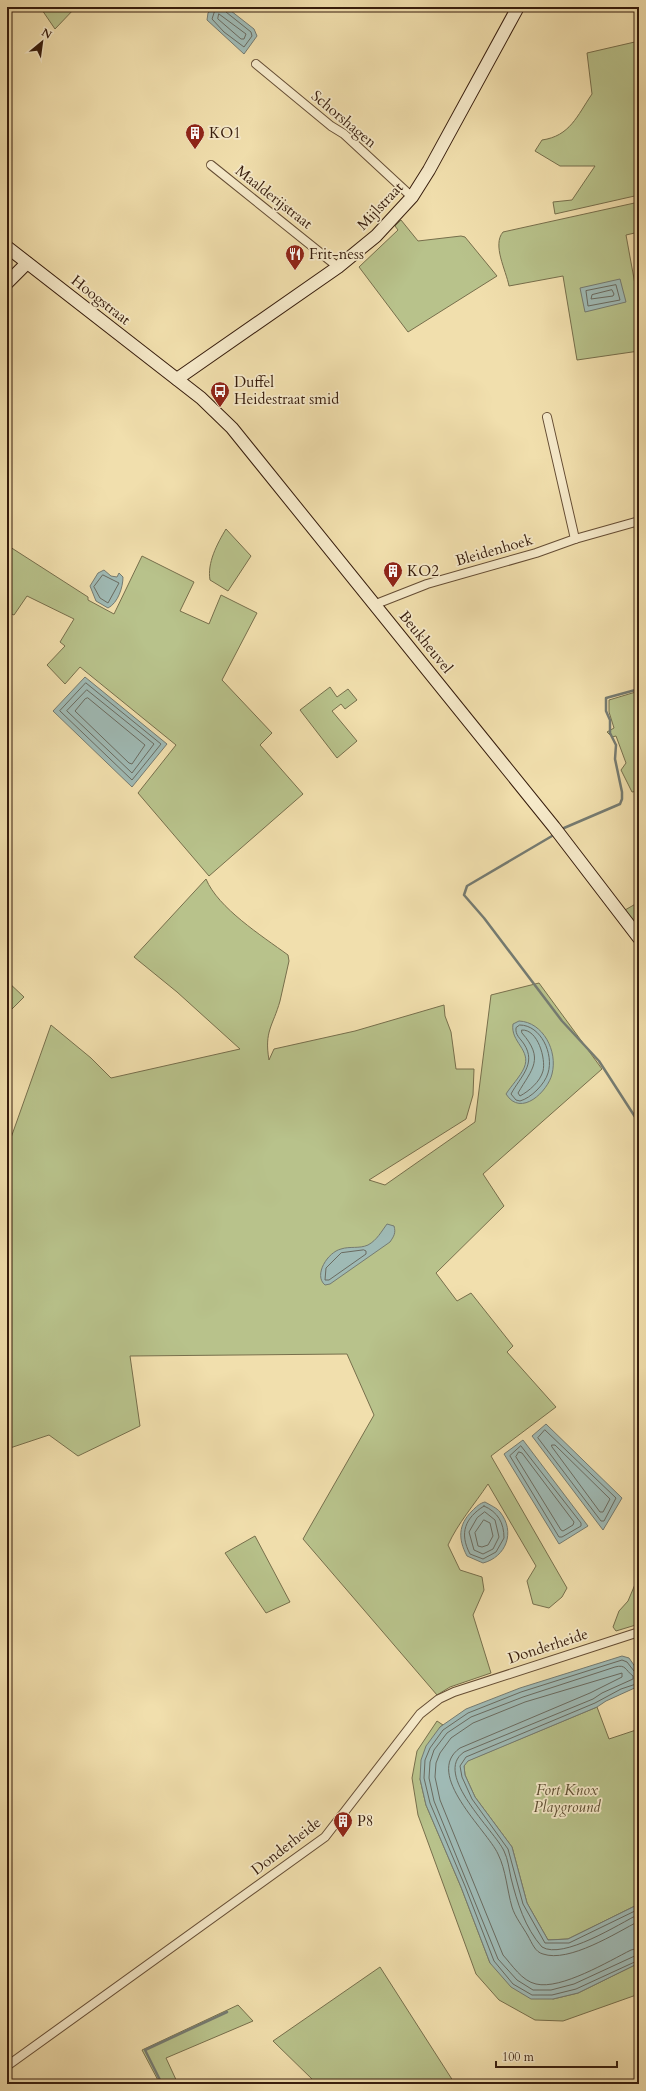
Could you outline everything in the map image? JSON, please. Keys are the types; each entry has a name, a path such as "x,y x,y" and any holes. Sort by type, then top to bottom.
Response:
{"street":[{"name":"Mijlstraat","path":"177,379 338,267 376,236 412,196 429,170 518,7"},
{"name":"Schorshagen","path":"256,64 331,126 344,134 412,196"},
{"name":"Maalderijstraat","path":"211,165 338,267"},
{"name":"Hoogstraat","path":"7,247 177,379"},
{"path":"7,283 27,263"},
{"name":"Beukheuvel","path":"177,379 201,398 232,428 376,604 554,827 639,938"},
{"path":"547,417 575,539"},
{"name":"Bleidenhoek","path":"376,604 427,584 536,553 575,539 639,521"},
{"name":"Donderheide","path":"7,2066 325,1837 420,1714 439,1700 531,1666 639,1632"}],"green space":[{"path":"40,7 76,7 55,29"},
{"path":"639,41 639,195 555,214 553,202 572,200 595,166 560,166 535,151 542,140 552,138 560,134 572,124 592,94 587,53"},
{"path":"639,202 639,232 626,235 639,306 639,351 577,360 563,276 509,286 499,251 500,237 503,232"},
{"path":"401,220 418,241 461,236 465,237 497,276 408,332 359,267 398,230 395,226"},
{"path":"226,529 251,556 228,591 210,580 209,574 211,560"},
{"path":"7,545 88,597 88,600 114,614 142,556 194,582 180,611 209,624 221,595 257,613 222,680 272,733 260,745 303,794 209,876 138,793 176,745 80,667 65,684 47,665 65,646 60,642 74,619 27,596 14,615 7,612"},
{"path":"330,687 337,697 348,689 357,700 345,709 341,704 332,711 357,741 337,758 300,710"},
{"path":"639,691 639,791 632,792 621,770 626,763 616,736 612,737 607,732 614,728 609,712 609,700"},
{"path":"206,879 212,890 230,911 288,955 289,961 280,1001 268,1035 269,1060 274,1049 355,1031 444,1005 445,1016 451,1032 456,1069 474,1069 473,1095 466,1119 369,1180 385,1185 475,1122 491,995 539,983 602,1069 483,1174 504,1206 436,1273 457,1301 471,1293 513,1346 507,1352 556,1407 491,1456 567,1588 562,1597 549,1608 533,1604 527,1581 536,1566 488,1484 461,1522 448,1545 460,1570 482,1577 484,1590 473,1615 491,1673 450,1687 437,1695 303,1539 374,1415 347,1354 130,1356 140,1426 78,1456 49,1435 7,1449 7,1149 51,1025 91,1058 111,1078 240,1049 177,992 134,957"},
{"path":"639,902 639,929 625,910"},
{"path":"7,981 24,997 10,1011 7,1008"},
{"path":"255,1536 290,1602 266,1613 225,1553"},
{"path":"639,1575 639,1624 616,1631 613,1627 619,1611 628,1601"},
{"name":"Fort Knox Playground","path":"597,1707 609,1739 639,1729 639,1904 568,1939 548,1940 527,1903 512,1847 475,1797 465,1775 464,1766 467,1761"},
{"path":"437,1721 443,1725 440,1727 420,1779 426,1805 461,1887 490,1963 553,1999 578,1993 639,1963 639,1994 563,2021 535,2020 499,2000 476,1974 418,1815 412,1778 417,1751"},
{"path":"380,1967 455,2084 304,2084 313,2080 273,2041"},
{"path":"238,2005 253,2021 166,2058 178,2084 160,2084 142,2050"}],"water":[{"path":"213,7 226,7 254,29 257,36 244,54 207,20 208,13"},
{"path":"620,279 626,302 585,312 580,288"},
{"path":"104,570 111,576 117,577 119,573 123,577 117,599 112,606 108,608 96,601 90,586 98,573"},
{"path":"85,677 167,744 132,787 53,711"},
{"path":"519,1021 535,1026 542,1032 551,1047 553,1056 552,1074 545,1088 540,1094 526,1103 512,1101 506,1094 518,1078 526,1062 523,1051 513,1030 513,1024"},
{"path":"387,1224 394,1226 395,1228 390,1242 330,1284 325,1285 322,1281 321,1270 331,1254 341,1249 368,1245 376,1238"},
{"path":"546,1424 622,1498 603,1530 532,1436"},
{"path":"523,1440 588,1526 559,1544 504,1454"},
{"path":"485,1502 500,1512 505,1520 508,1535 503,1550 491,1560 483,1563 467,1556 462,1544 461,1532 467,1516 478,1505"},
{"path":"622,1656 629,1658 636,1668 639,1667 639,1686 606,1701 597,1707 468,1761 464,1766 465,1775 475,1797 512,1847 527,1903 548,1940 568,1939 639,1904 639,1963 578,1993 553,1999 531,1999 511,1987 490,1963 461,1887 426,1805 420,1779 421,1760 426,1746 440,1727 466,1709 520,1688"}],"waterway":[{"path":"564,828 620,804 622,792 615,759 616,745 610,733 610,720 606,711 606,698 639,689"},
{"path":"552,836 467,886 464,895 484,918 562,1021 599,1061 639,1123"},
{"path":"162,2084 145,2050 227,2012"}],"place":[{"name":"KO1","path":"195,150"},
{"name":"Frit-ness","path":"295,271"},
{"name":"Duffel Heidestraat smid","path":"220,408"},
{"name":"KO2","path":"393,588"},
{"name":"P8","path":"343,1838"}]}
